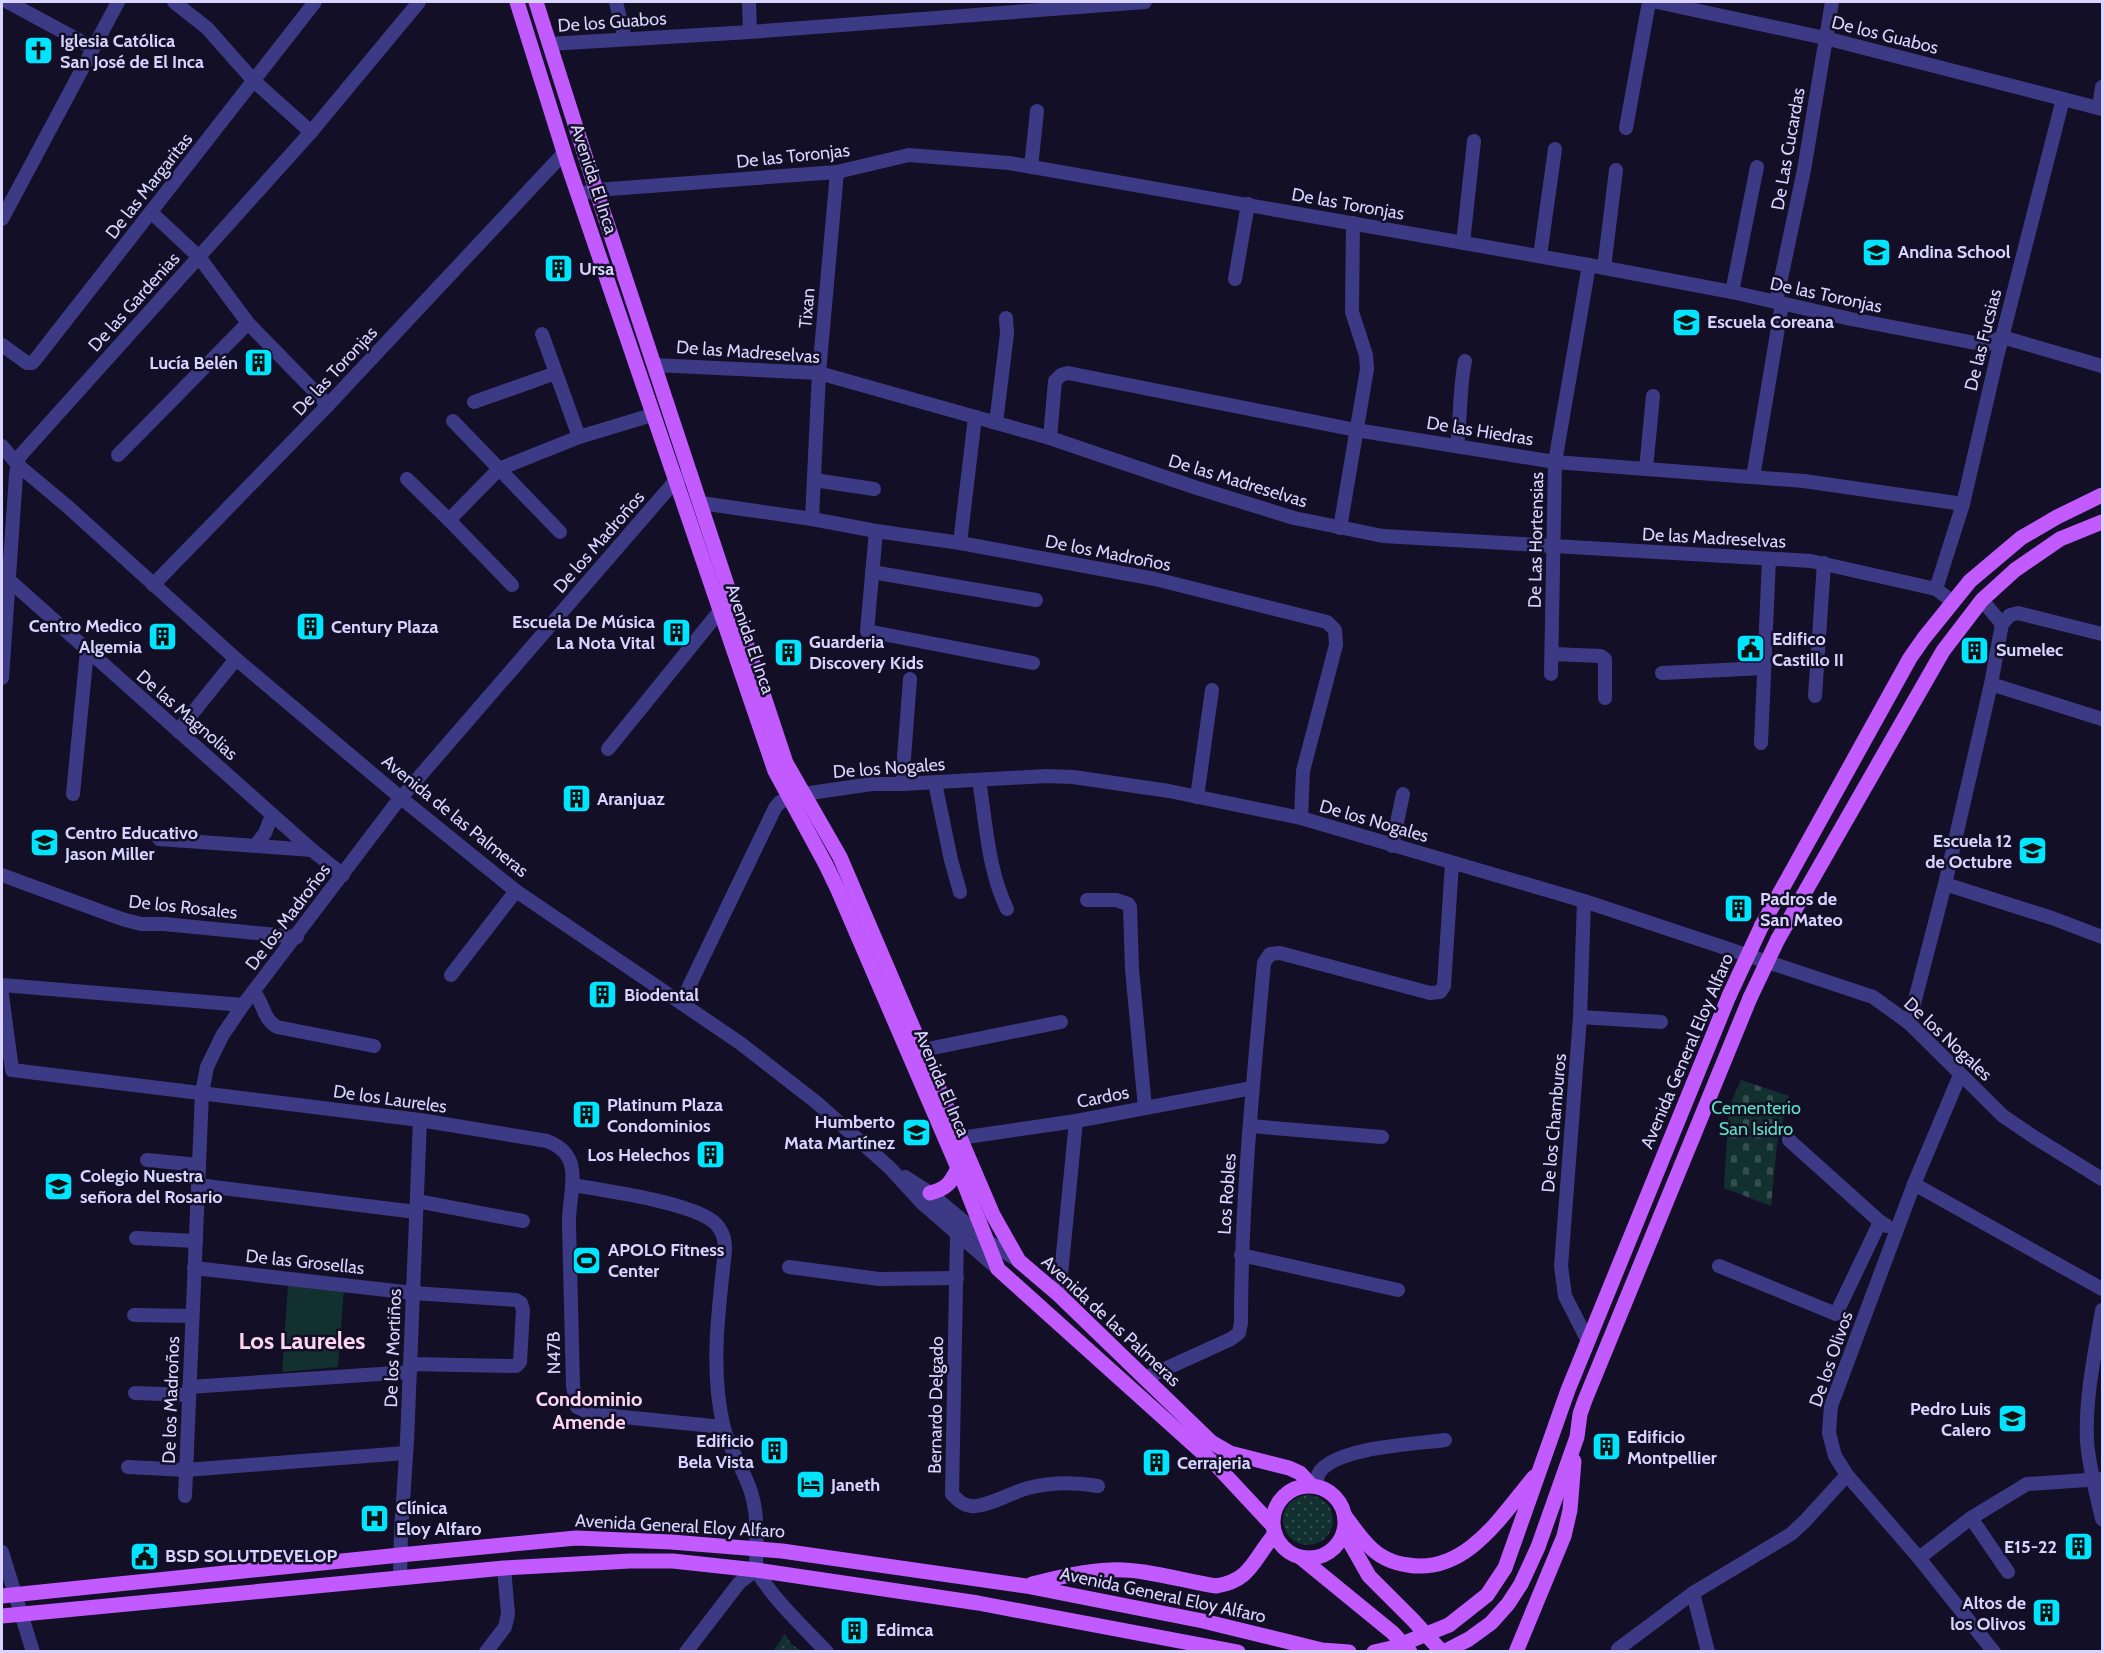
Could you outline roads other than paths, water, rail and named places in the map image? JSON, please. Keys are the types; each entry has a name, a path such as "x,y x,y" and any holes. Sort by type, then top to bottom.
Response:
{"main road":[{"name":"Avenida El Inca","path":"517,2 578,195 774,771 796,796 840,857 993,1215 1019,1261"},
{"name":"Avenida El Inca","path":"536,2 796,796 958,1168 983,1248 998,1269"},
{"name":"Avenida General Eloy Alfaro","path":"1374,1652 1392,1648 1449,1625 1487,1595 1505,1569 1568,1390 1729,996 1762,925 1910,658 1970,581 2021,537 2103,495"},
{"name":"Avenida General Eloy Alfaro","path":"1443,1652 1469,1639 1491,1623 1503,1611 1521,1584 1538,1547 1577,1437 1580,1414 1585,1401 1749,998 1778,939 1943,651 1982,600 2015,570 2060,538 2103,522"},
{"path":"930,1193 947,1187 958,1168"},
{"name":"Avenida de las Palmeras","path":"1019,1261 1059,1295 1211,1442 1230,1453 1289,1468 1300,1473 1314,1486 1327,1490 1335,1497 1345,1516 1369,1546 1384,1557 1401,1564 1416,1567 1437,1565 1457,1558 1479,1540 1540,1470"},
{"name":"Avenida de las Palmeras","path":"998,1269 1216,1465 1274,1530 1285,1548 1300,1557 1393,1633 1410,1652"},
{"path":"1516,1652 1564,1536 1570,1510 1577,1437"},
{"path":"1026,1586 1078,1574 1111,1570 1141,1572 1216,1586 1237,1581 1250,1569 1274,1530 1273,1515 1282,1497 1300,1486 1314,1486"},
{"path":"1300,1557 1322,1556 1332,1550 1344,1532 1345,1516"},
{"path":"1344,1532 1369,1576 1443,1652"},
{"name":"Avenida General Eloy Alfaro","path":"9,1596 576,1538 756,1548 1026,1586 1203,1621 1322,1650 1349,1652"},
{"name":"Avenida General Eloy Alfaro","path":"2,1616 504,1568 662,1561 756,1570 978,1603 1238,1652"},
{"path":"1201,1644 1215,1652"}],"street":[{"path":"8,2 93,48"},
{"path":"2,219 118,2"},
{"path":"174,2 207,28 254,81 311,132"},
{"name":"De las Margaritas","path":"2,345 27,363 32,363 152,213 315,2"},
{"name":"De las Gardenias","path":"2,678 19,457 311,132 419,2"},
{"path":"616,2 626,39"},
{"path":"749,2 750,32"},
{"name":"De los Guabos","path":"549,44 750,32 1145,2"},
{"path":"1626,128 1649,2"},
{"name":"De los Guabos","path":"1657,2 1825,38 2101,108"},
{"name":"De Las Cucardas","path":"1752,477 1779,303 1832,2"},
{"path":"2101,108 2103,87"},
{"name":"De las Fucsias","path":"1936,589 1963,504 2002,337 2063,99"},
{"path":"1031,167 1036,111"},
{"path":"1462,243 1474,141"},
{"path":"1540,256 1555,149"},
{"name":"De las Toronjas","path":"153,585 328,405 564,153"},
{"name":"De las Toronjas","path":"578,195 596,190 837,172 909,155 1009,163 1540,256 1732,292 1986,345 2002,337 2103,366"},
{"path":"1732,292 1758,167"},
{"path":"1604,268 1616,170"},
{"name":"Tixan","path":"812,519 819,373 837,172"},
{"path":"1235,279 1248,204"},
{"path":"152,213 199,257 248,323 328,405"},
{"path":"1340,528 1367,362 1352,312 1353,223"},
{"name":"De Las Hortensias","path":"1551,674 1555,462 1588,265"},
{"path":"996,423 1008,334 1006,318"},
{"path":"118,455 248,323"},
{"path":"542,334 579,437"},
{"path":"1457,446 1461,408 1460,388 1465,361"},
{"name":"De las Madreselvas","path":"654,365 819,373 1050,438 1283,515 1383,536 1824,563 1936,589"},
{"path":"474,402 556,373"},
{"name":"De las Hiedras","path":"1050,438 1055,381 1061,375 1068,373 1356,430 1555,462 1804,481 1963,504"},
{"path":"1646,469 1653,396"},
{"path":"449,520 499,469 579,437 652,415"},
{"path":"960,543 975,417"},
{"path":"453,421 560,532"},
{"name":"Avenida de las Palmeras","path":"2,446 18,465 68,506 237,659 401,798 516,891 740,1043 816,1102 890,1168 922,1203 957,1235 983,1248 1019,1261"},
{"name":"Avenida de las Palmeras","path":"2,460 18,465"},
{"name":"De los Madroños","path":"185,1496 202,1093 207,1067 214,1050 243,1005 401,798 676,480 692,474"},
{"path":"407,479 512,585"},
{"path":"814,480 874,489"},
{"name":"De los Madroños","path":"701,503 960,543 1155,579 1327,622 1335,630 1336,645 1303,771 1300,818"},
{"path":"876,531 867,631 1034,663"},
{"path":"1761,744 1769,559"},
{"path":"1815,696 1824,563"},
{"path":"872,572 1036,600"},
{"name":"De las Magnolias","path":"9,580 343,875"},
{"path":"1936,589 1953,603"},
{"path":"1982,600 2002,624"},
{"path":"608,749 720,612"},
{"path":"1909,1023 1945,884 1991,684 2002,624 2010,615 2018,613 2103,634"},
{"path":"73,794 87,651"},
{"path":"1552,654 1601,656 1605,659 1605,698"},
{"path":"178,731 237,659"},
{"path":"1662,673 1764,668"},
{"path":"902,784 910,679"},
{"path":"1991,684 2103,718"},
{"path":"1197,797 1212,690"},
{"name":"De los Nogales","path":"796,796 872,784 936,783 1047,776 1073,777 1197,797 1300,818 1584,901 1873,997 1909,1023 2003,1116 2103,1179"},
{"path":"979,780 997,882 1007,909"},
{"path":"936,783 951,860 960,892"},
{"path":"1392,846 1403,794"},
{"path":"681,1003 775,807 780,802 796,796"},
{"path":"255,846 266,833 272,814"},
{"path":"159,839 312,850"},
{"name":"Los Robles","path":"1145,1378 1231,1339 1239,1333 1241,1255 1252,1088 1264,963 1270,954 1281,953 1430,993 1440,992 1444,986 1452,863"},
{"name":"De los Rosales","path":"2,875 141,924 164,924 297,937"},
{"path":"1945,884 2103,937"},
{"path":"452,975 516,891"},
{"path":"1087,900 1116,900 1128,904 1130,908 1132,969 1145,1108"},
{"name":"De los Chamburos","path":"1584,901 1581,1017 1561,1273 1565,1296 1588,1341"},
{"path":"2,985 243,1005"},
{"path":"254,992 266,1017 277,1028 374,1046"},
{"name":"De los Laureles","path":"2,995 12,1070 420,1120 551,1142 570,1160 573,1171 572,1185"},
{"path":"1581,1017 1661,1022"},
{"path":"923,1050 1061,1022"},
{"name":"De los Olivos","path":"1960,1075 1914,1184 1831,1407 1829,1433 1835,1456 1847,1475 1919,1558 1994,1652"},
{"name":"Cardos","path":"960,1138 1076,1121 1252,1088"},
{"name":"De los Mortiños","path":"400,1578 420,1120"},
{"path":"1059,1295 1076,1121"},
{"path":"1250,1126 1382,1137"},
{"path":"1789,1140 1880,1222 1897,1232"},
{"path":"147,1160 199,1166"},
{"name":"Avenida de las Palmeras","path":"890,1168 930,1193 983,1248"},
{"path":"1914,1184 2103,1289"},
{"path":"198,1185 416,1206 523,1221"},
{"path":"572,1185 644,1198 678,1207 711,1220 723,1234 725,1250 716,1356 723,1427 752,1493 756,1529 756,1570 779,1603 827,1652"},
{"name":"N47B","path":"572,1185 568,1208 573,1386 578,1407 593,1414 723,1427"},
{"path":"1719,1266 1836,1314 1880,1222"},
{"name":"Bernardo Delgado","path":"957,1235 952,1494 960,1503 974,1507 1028,1488 1072,1483 1098,1486"},
{"path":"136,1238 196,1241"},
{"path":"789,1267 879,1278 956,1274 961,1263 983,1248"},
{"path":"1241,1255 1398,1290"},
{"name":"De las Grosellas","path":"194,1268 413,1293 516,1300 521,1303 524,1310 520,1362 512,1367 410,1368"},
{"path":"2103,1310 2093,1364 2087,1441 2098,1479 2103,1519"},
{"path":"134,1315 192,1316"},
{"path":"135,1393 396,1375 410,1368"},
{"path":"1314,1486 1321,1470 1338,1459 1360,1451 1445,1440"},
{"path":"128,1467 186,1470 405,1453"},
{"path":"1618,1649 1693,1593 1791,1534 1847,1475"},
{"path":"1919,1558 1971,1518 2027,1484 2098,1479"},
{"path":"1971,1518 2008,1572"},
{"path":"2,1552 9,1596 22,1614 33,1652"},
{"path":"486,1652 505,1627 508,1614 504,1568"},
{"path":"686,1652 739,1583 756,1570"},
{"path":"1693,1593 1708,1652"}],"place":[{"name":"Iglesia Católica San José de El Inca","path":"39,51"},
{"name":"Andina School","path":"1877,252"},
{"name":"Ursa","path":"558,269"},
{"name":"Escuela Coreana","path":"1686,322"},
{"name":"Lucía Belén","path":"259,363"},
{"name":"Century Plaza","path":"310,627"},
{"name":"Escuela De Música La Nota Vital","path":"676,632"},
{"name":"Centro Medico Algemia","path":"163,636"},
{"name":"Edifico Castillo II","path":"1751,649"},
{"name":"Sumelec","path":"1975,650"},
{"name":"Guarderia Discovery Kids","path":"788,652"},
{"name":"Aranjuaz","path":"576,799"},
{"name":"Centro Educativo Jason Miller","path":"44,843"},
{"name":"Escuela 12 de Octubre","path":"2033,851"},
{"name":"Padros de San Mateo","path":"1739,909"},
{"name":"Biodental","path":"603,995"},
{"name":"Platinum Plaza Condominios","path":"586,1115"},
{"name":"Humberto Mata Martínez","path":"916,1132"},
{"name":"Los Helechos","path":"711,1155"},
{"name":"Colegio Nuestra señora del Rosario","path":"59,1186"},
{"name":"APOLO Fitness Center","path":"587,1260"},
{"name":"Pedro Luis Calero","path":"2012,1419"},
{"name":"Edificio Montpellier","path":"1606,1447"},
{"name":"Edificio Bela Vista","path":"775,1451"},
{"name":"Cerrajeria","path":"1156,1463"},
{"name":"Janeth","path":"810,1485"},
{"name":"Clínica Eloy Alfaro","path":"375,1518"},
{"name":"E15-22","path":"2078,1547"},
{"name":"BSD SOLUTDEVELOP","path":"144,1556"},
{"name":"Altos de los Olivos","path":"2047,1613"},
{"name":"Edimca","path":"855,1630"}],"district":[{"name":"Los Laureles","path":"302,1341"},
{"name":"Condominio Amende","path":"589,1410"}],"park label":[{"name":"Cementerio San Isidro","path":"1756,1118"}]}
